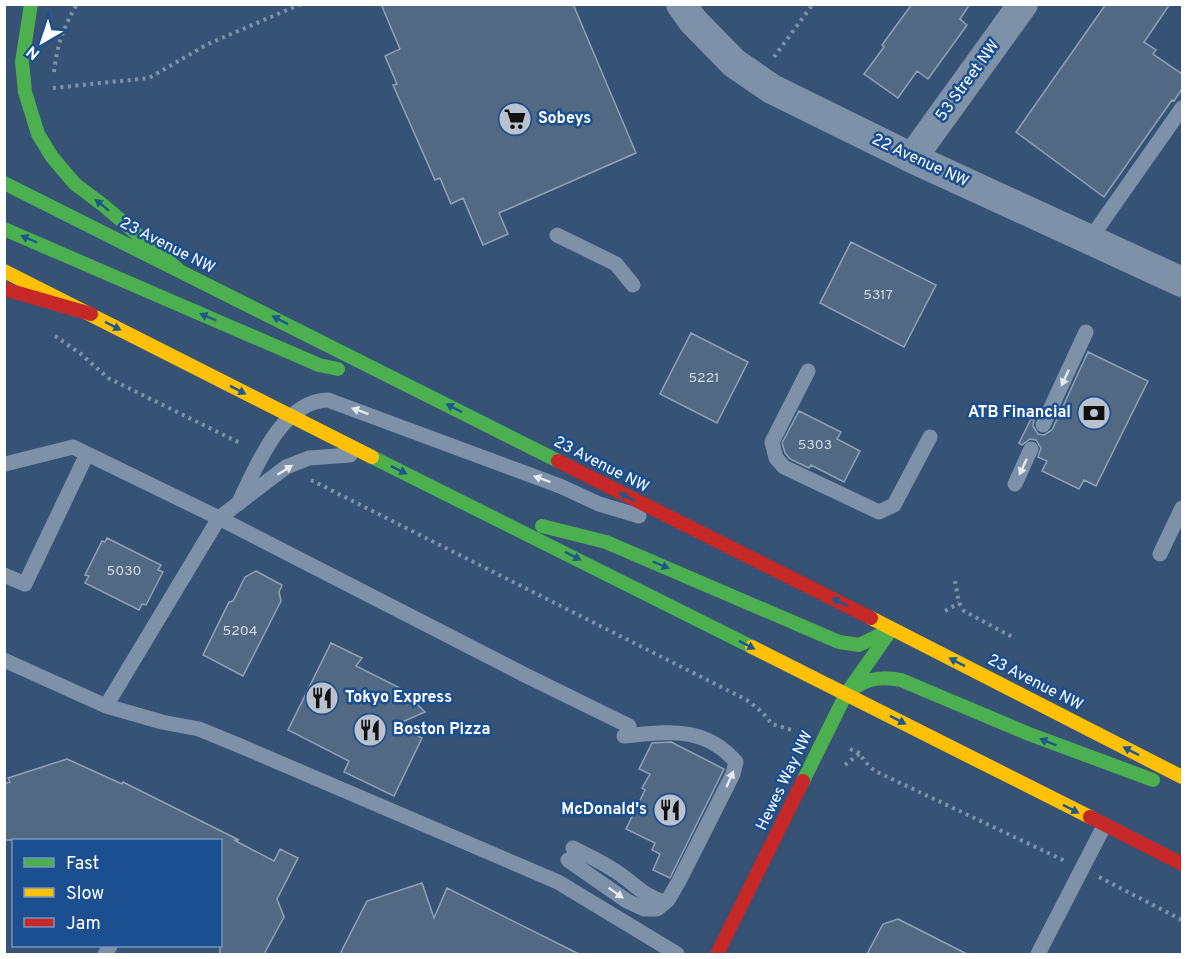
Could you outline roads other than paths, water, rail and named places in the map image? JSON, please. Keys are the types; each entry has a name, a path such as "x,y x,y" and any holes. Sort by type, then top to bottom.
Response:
{"main road":[{"path":"31,4 22,62 25,92 38,134 52,157 75,184 179,270"},
{"name":"23 Avenue NW","path":"4,183 1182,777"},
{"path":"4,229 319,365 402,382"},
{"path":"4,271 1182,864"},
{"path":"4,289 91,314"},
{"path":"485,512 606,542 838,642 859,645 892,629"},
{"name":"Hewes Way NW","path":"717,954 846,694 892,629"},
{"path":"846,694 858,684 869,679 884,677 903,681 1104,764 1182,789"}],"street":[{"name":"22 Avenue NW","path":"681,4 734,63 757,79 822,115 912,158 1182,282"},
{"name":"53 Street NW","path":"912,158 1023,4"}],"lane":[{"path":"1090,240 1182,108"},
{"path":"557,235 616,264 633,285"},
{"path":"1043,425 1086,332"},
{"path":"808,371 772,442 776,458 784,467 879,512 894,505 930,437"},
{"path":"238,504 267,447 290,416 312,402 328,399 560,486 599,504 697,532"},
{"path":"5,464 73,447 219,518 525,675 626,731 702,736 726,751 736,762 733,774 679,881 665,902 657,909 644,909 627,901 570,854"},
{"path":"1015,484 1031,450"},
{"path":"106,706 219,518 286,467 309,458 364,453"},
{"path":"4,575 25,584 87,454"},
{"path":"1160,554 1182,508"},
{"path":"4,660 106,706 162,722 199,729 558,882 677,954"},
{"path":"1038,954 1104,826"}],"place":[{"name":"Sobeys","path":"515,119"},
{"name":"ATB Financial","path":"1094,413"},
{"name":"Tokyo Express","path":"322,698"},
{"name":"Boston Pizza","path":"370,730"},
{"name":"McDonald's","path":"670,810"}]}
